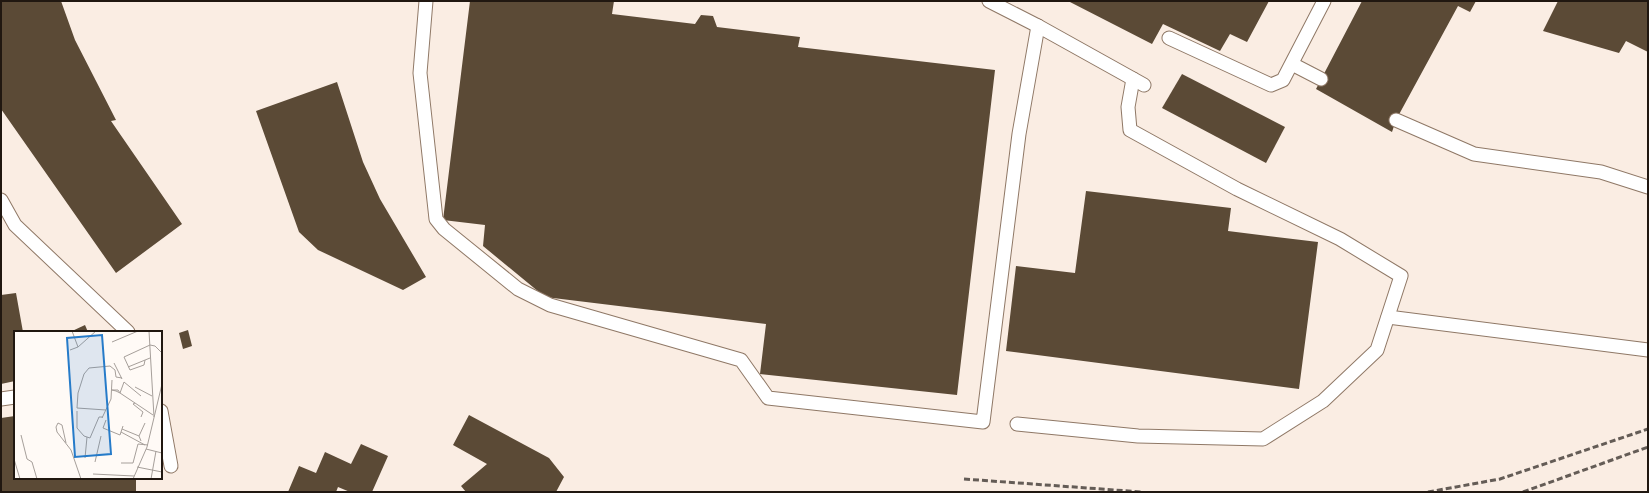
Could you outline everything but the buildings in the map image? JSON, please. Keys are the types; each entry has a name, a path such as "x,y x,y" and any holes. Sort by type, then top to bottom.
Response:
{"lane":[{"path":"426,1 420,74 436,219 444,229 518,289 550,305 741,360 768,398 983,422 1019,134 1038,26"},
{"path":"989,1 1038,26 1138,82 1128,107 1130,130 1237,189 1340,239 1402,276 1377,350 1322,401 1263,439 1138,436 1017,424"},
{"path":"1169,38 1271,85 1283,80 1324,1"},
{"path":"1292,64 1321,79"},
{"path":"1396,120 1474,154 1601,172 1648,187"},
{"path":"1,200 15,225 127,331"},
{"path":"1388,317 1648,350"},
{"path":"1,399 14,397"},
{"path":"162,416 171,466"}],"shaded area":[{"path":"1,1 1648,1 1648,492 1,492"}],"railway":[{"path":"1428,492 1500,479 1648,429"},
{"path":"1523,492 1648,447"},
{"path":"964,479 1142,492"}]}
